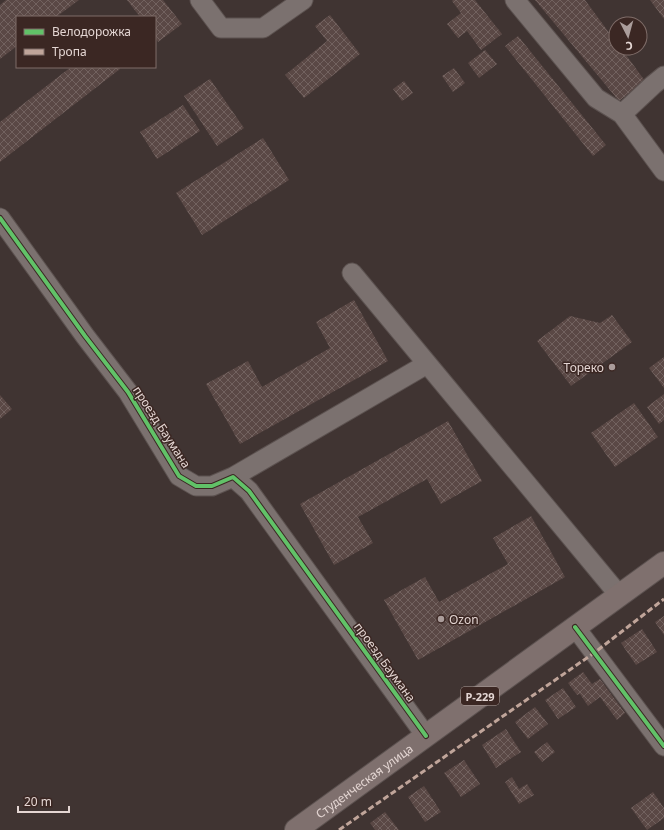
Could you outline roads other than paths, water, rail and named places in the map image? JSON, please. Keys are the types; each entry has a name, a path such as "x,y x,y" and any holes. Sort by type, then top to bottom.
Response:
{"main road":[{"name":"Студенческая улица","path":"296,830 664,563"}],"street":[{"path":"200,0 221,28 263,28 302,0"},
{"path":"515,0 596,98 622,114 664,171"},
{"path":"622,114 664,76"},
{"name":"проезд Баумана","path":"0,218 85,336 128,392 179,476 196,486 212,486 233,477 249,491 426,736"},
{"path":"352,273 619,596"},
{"path":"233,477 427,364"},
{"path":"575,627 664,746"}],"place":[{"name":"Тореко","path":"612,367"},
{"name":"Ozon","path":"441,619"}]}
